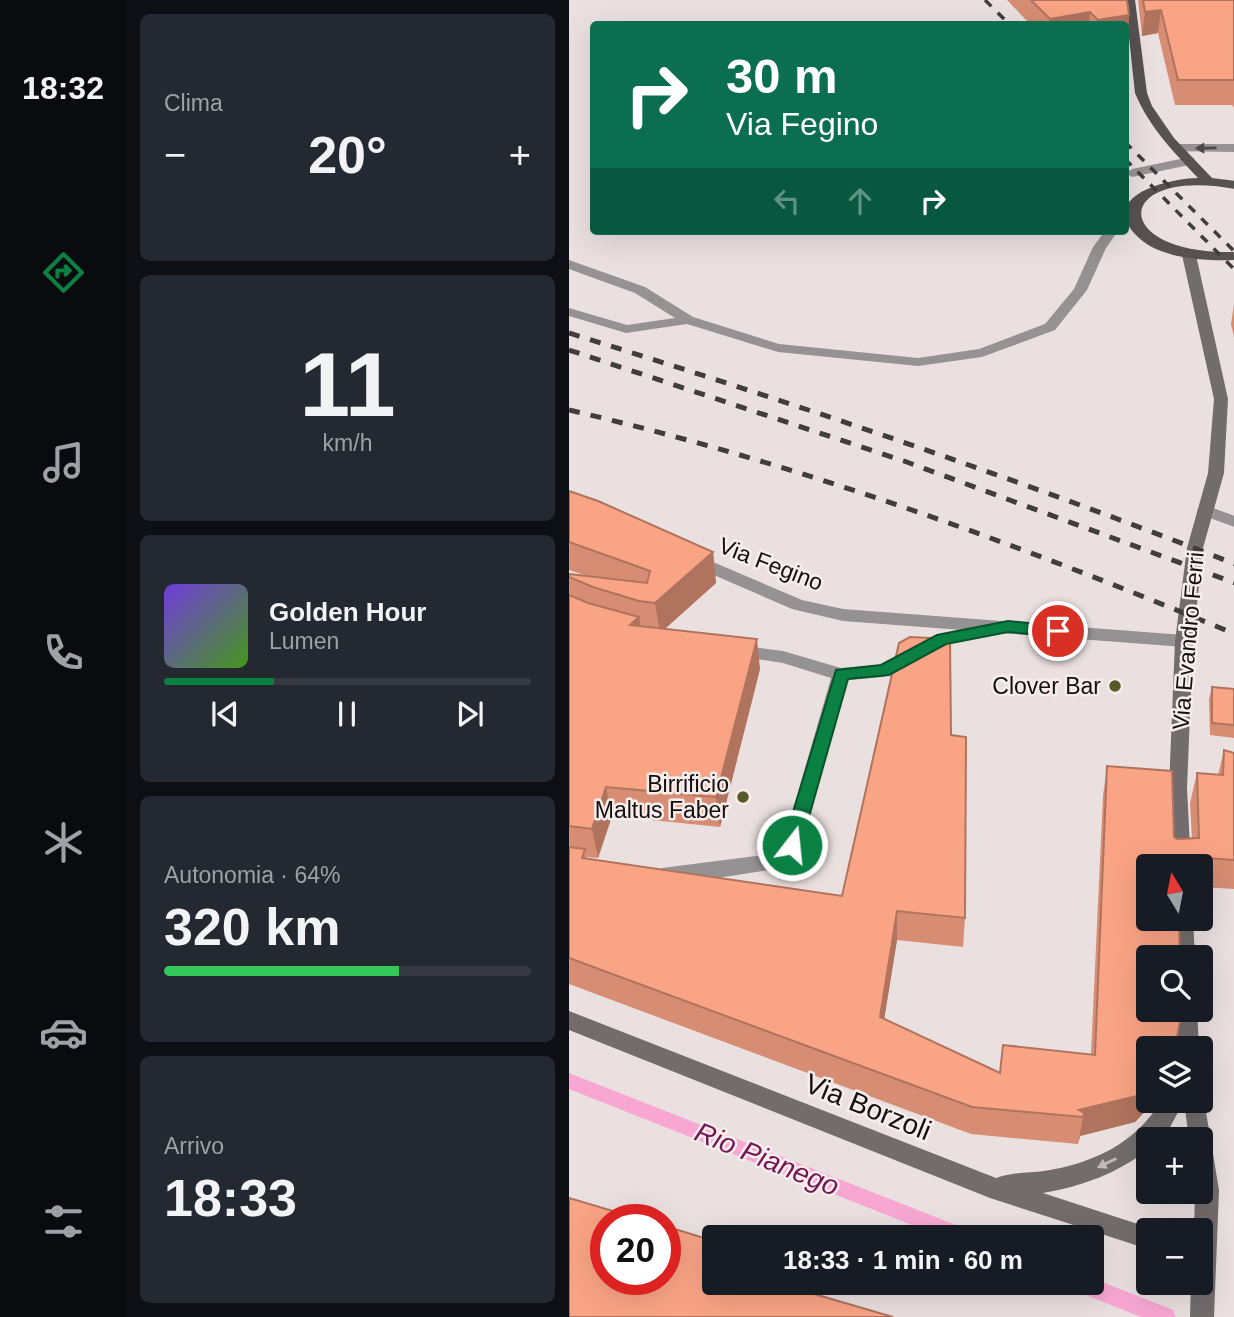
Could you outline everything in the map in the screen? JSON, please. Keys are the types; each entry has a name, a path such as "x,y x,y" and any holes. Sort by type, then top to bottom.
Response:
{"main road":[{"path":"1130,0 1141,93 1155,124 1208,181"},
{"path":"1234,185 1208,181 1175,183 1149,191 1138,201 1131,226 1165,247 1189,254 1234,256"},
{"name":"Via Evandro Ferri","path":"1181,854 1178,788 1184,641 1195,548 1217,473 1221,399 1189,254"},
{"name":"Via Borzoli","path":"569,1020 990,1187 1136,1234"},
{"path":"990,1187 1029,1186 1056,1180 1114,1160 1145,1139 1168,1113"},
{"path":"1197,1113 1207,1190 1205,1218"},
{"path":"1202,1295 1202,1317"}],"street":[{"path":"1177,149 1234,148"},
{"path":"1132,173 1190,161"},
{"path":"569,264 640,290 688,320 778,348 918,362 982,354 1050,327 1081,290 1100,247 1109,235"},
{"path":"569,312 626,329 688,320"},
{"path":"1205,510 1234,522"},
{"name":"Via Fegino","path":"675,551 798,605 843,615 1184,641"},
{"name":"Via Fegino","path":"841,674 883,671 942,639 1008,627"},
{"path":"646,873 686,875 742,868 769,862 792,845 841,674 783,657 716,648"}],"building":[{"path":"1031,0 1127,0 1129,15 1098,20 1090,12 1050,19"},
{"path":"1143,0 1234,0 1234,80 1178,80 1161,10 1145,12"},
{"path":"569,491 598,501 713,552 655,603 639,601 569,577 569,574 647,583 650,571 569,542"},
{"path":"569,595 639,617 630,625 757,639 716,797 606,787 592,829 569,826"},
{"path":"910,637 950,639 951,735 966,737 965,918 897,911 880,1017 1000,1073 1003,1045 1095,1055 1107,766 1172,771 1174,837 1199,838 1197,773 1223,775 1224,750 1234,753 1234,860 1213,858 1213,854 1136,854 1136,931 1179,931 1180,945 1136,945 1136,1022 1180,1022 1177,1036 1136,1036 1136,1096 1079,1110 1084,1113 1083,1117 972,1107 569,958 569,847 585,849 582,858 842,896 899,643"},
{"path":"1212,687 1234,689 1234,725 1212,723"},
{"path":"569,1198 590,1204 590,1295 681,1295 681,1231 702,1237 702,1295 818,1295 893,1317 569,1317"}],"waterway":[{"name":"Rio Pianego","path":"569,1081 934,1225"},
{"name":"Rio Pianego","path":"1104,1292 1166,1317"}],"railway":[{"path":"985,0 1006,21"},
{"path":"1129,146 1235,252"},
{"path":"1129,163 1235,270"},
{"path":"569,333 904,442 1235,564"},
{"path":"569,350 904,461 1235,583"},
{"path":"569,410 740,455 906,508 1071,568 1235,634"}],"place":[{"name":"Clover Bar","path":"1115,686"},
{"name":"Birrificio Maltus Faber","path":"743,797"}],"route":[{"path":"792,845 841,674 883,671 942,639 1008,627 1058,631"}]}
